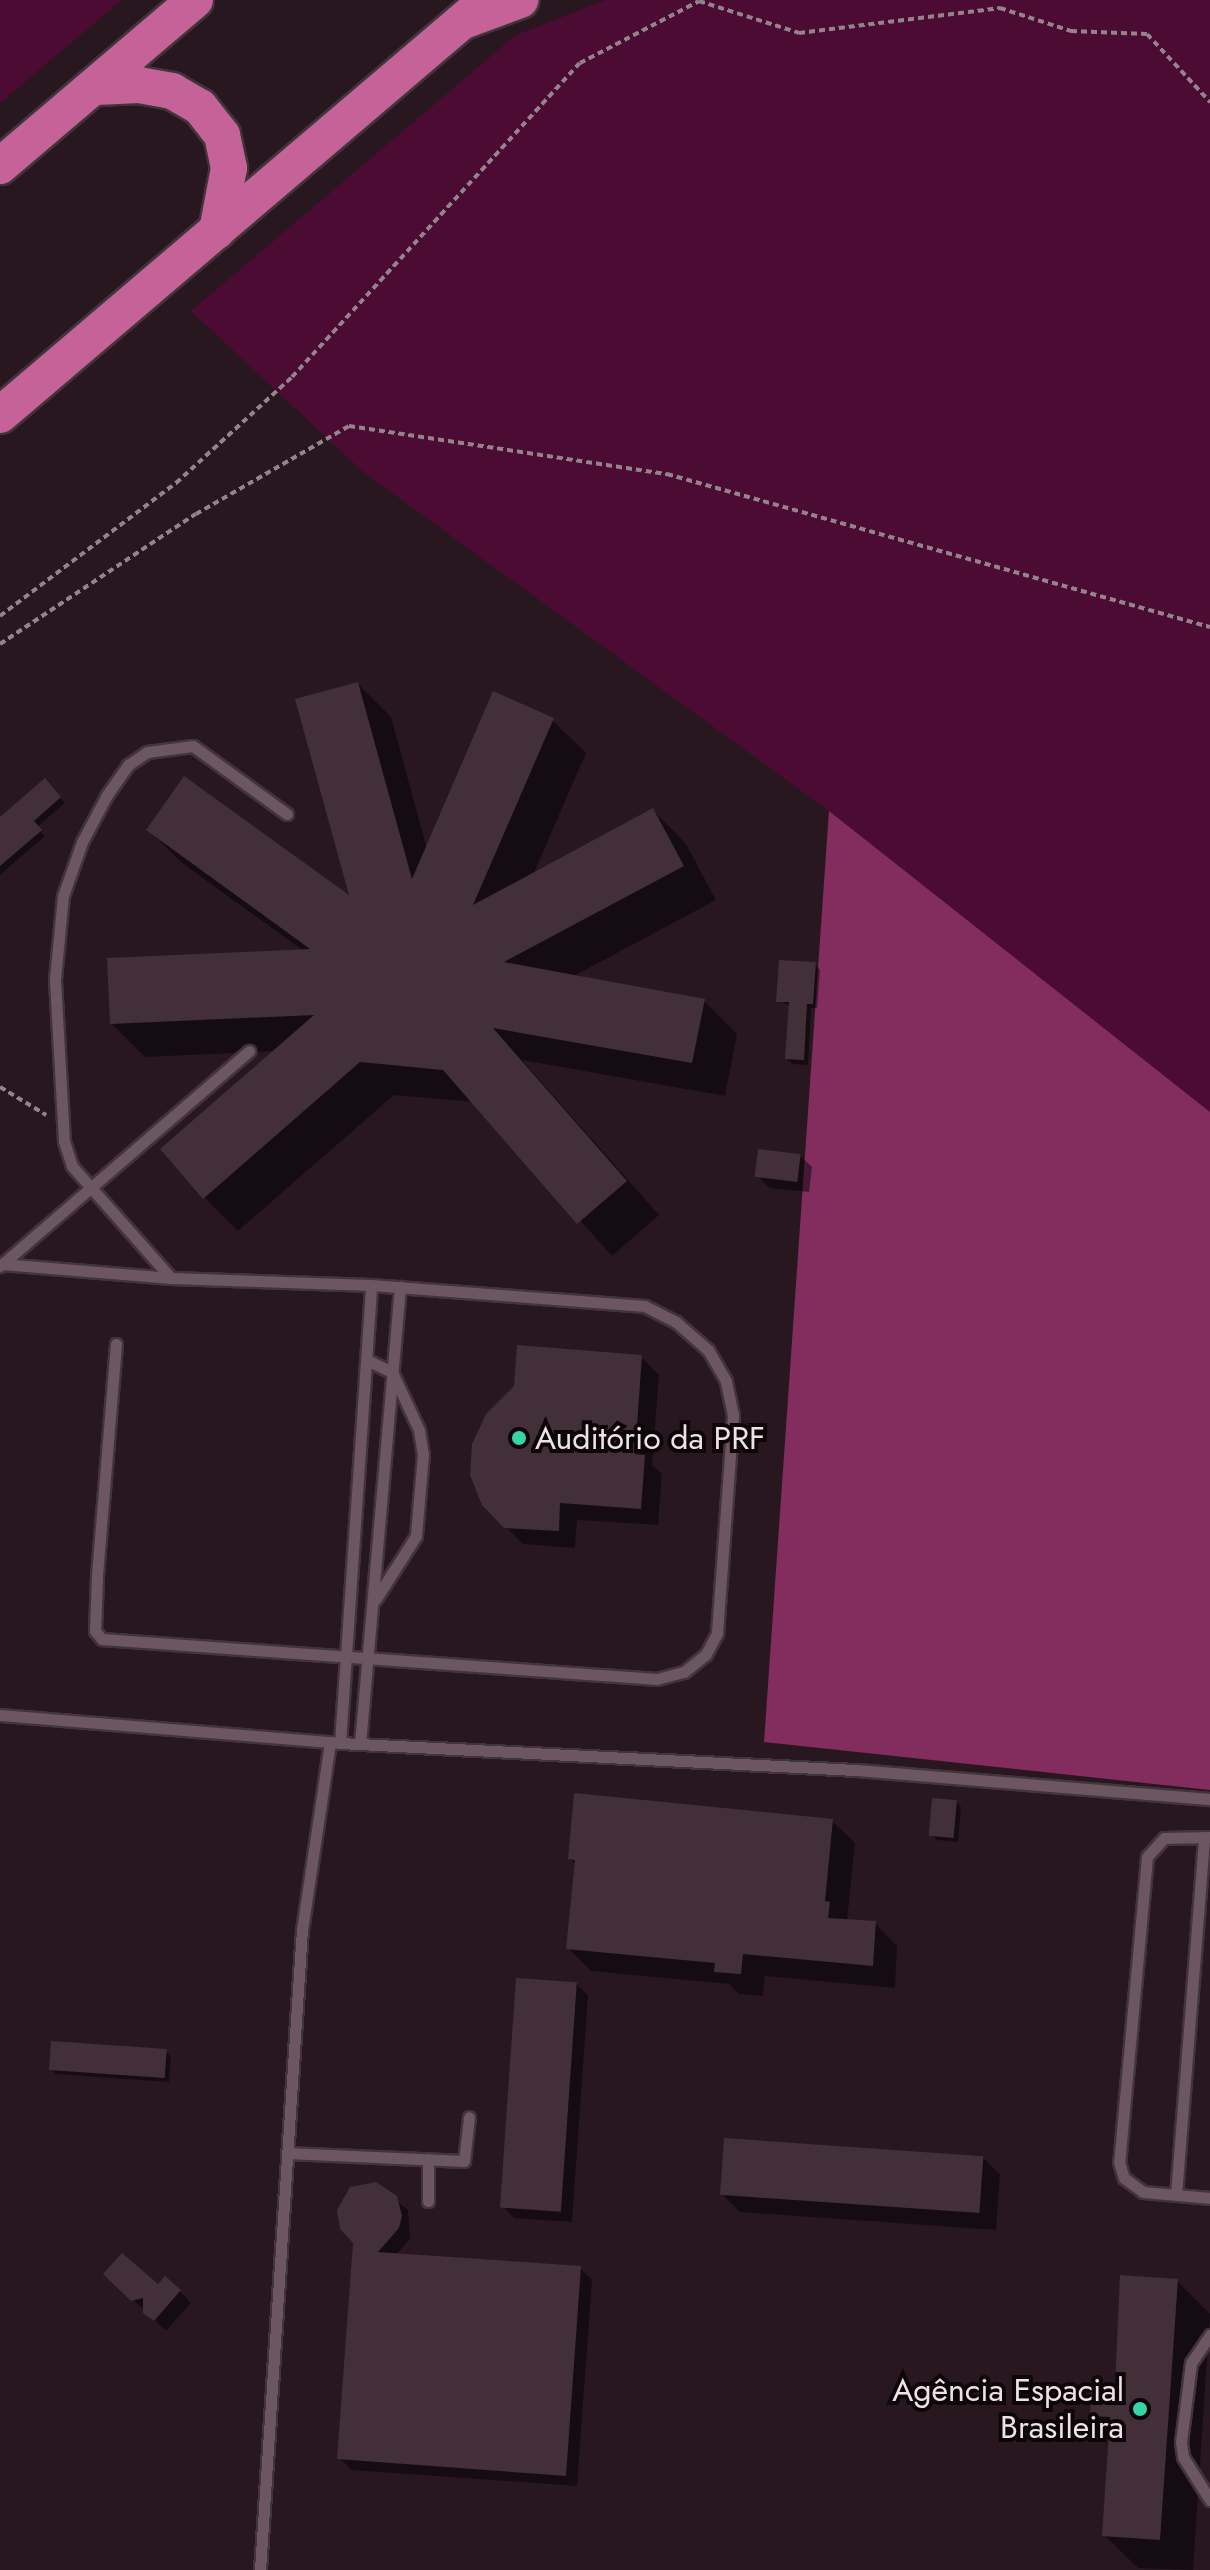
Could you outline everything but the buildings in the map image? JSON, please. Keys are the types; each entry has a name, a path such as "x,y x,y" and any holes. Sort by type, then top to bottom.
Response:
{"highway":[{"path":"0,166 96,87 189,0"},
{"path":"159,29 195,0"},
{"path":"3,415 474,11 520,0"},
{"path":"96,87 139,85 172,91 200,107 222,135 229,168 217,231"}],"lane":[{"path":"171,1278 72,1166 63,1126 55,979 63,896 82,842 114,785 147,752 193,746 287,814"},
{"path":"1,1265 88,1186 249,1051"},
{"path":"1,1265 171,1278 371,1285 645,1306 676,1322 708,1350 726,1381 733,1415 717,1633 706,1654 684,1672 657,1679 109,1641 98,1636 97,1576 116,1344"},
{"path":"260,2570 302,1930 349,1656 371,1285"},
{"path":"360,1744 400,1287"},
{"path":"367,1360 392,1372 419,1430 422,1468 416,1536 374,1601"},
{"path":"0,1715 360,1744 856,1770 1210,1799"},
{"path":"1176,2195 1207,1837 1164,1838 1147,1857 1119,2162 1132,2187 1176,2195 1210,2198"},
{"path":"287,2153 464,2161 469,2117"},
{"path":"428,2159 428,2201"},
{"path":"1210,2335 1191,2363 1181,2442 1183,2457 1210,2500"}],"path":[{"path":"0,616 176,483 292,377 580,63 699,1 799,33 1000,8 1071,31 1147,34 1210,102"},
{"path":"0,644 196,514 349,426 667,474 1210,627"},
{"path":"0,1087 63,1126"}],"shaded area":[{"path":"0,0 122,0 0,103"},
{"path":"606,0 1210,0 1210,1112 829,811 362,471 191,311 516,35"},
{"path":"829,811 1210,1112 1210,1790 764,1742"}],"place":[{"name":"Auditório da PRF","path":"519,1438"},
{"name":"Agência Espacial Brasileira","path":"1140,2409"}]}
